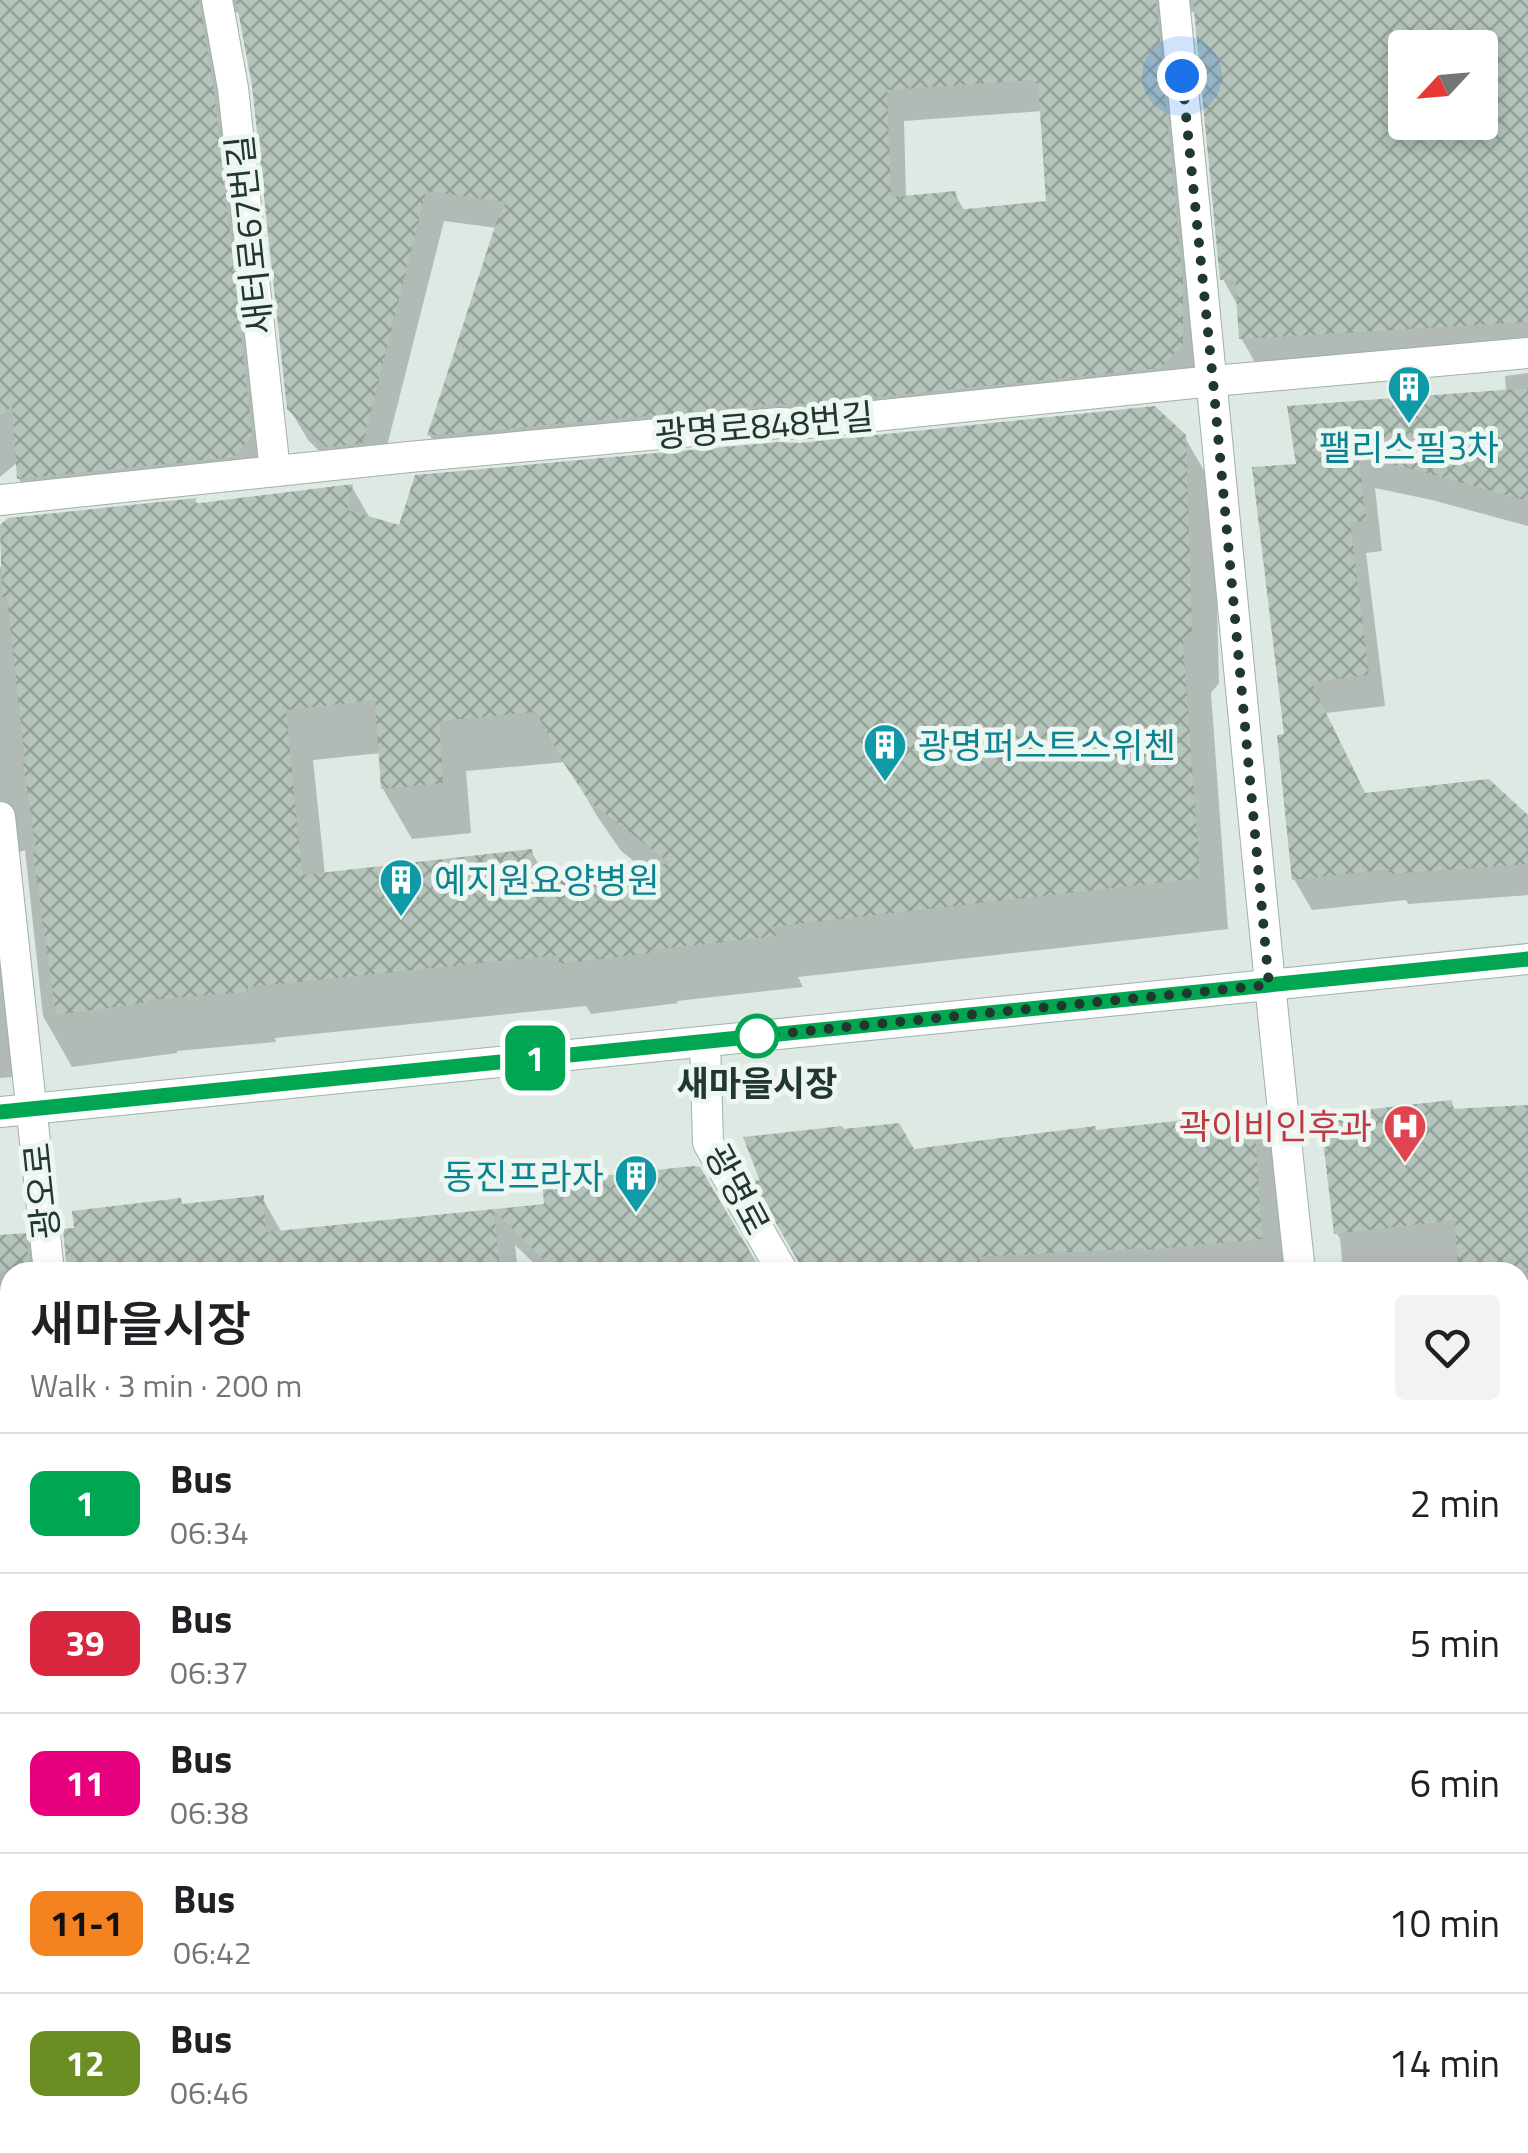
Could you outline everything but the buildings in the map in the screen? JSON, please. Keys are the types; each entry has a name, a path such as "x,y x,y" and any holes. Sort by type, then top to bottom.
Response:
{"street":[{"name":"새터로67번길","path":"216,0 233,88 275,471"},
{"path":"1174,0 1299,1262"},
{"name":"광명로848번길","path":"0,500 506,448 1528,354"},
{"path":"0,818 32,1109"},
{"path":"0,1112 1528,959"},
{"name":"광명로","path":"705,1042 708,1144 777,1262"},
{"name":"광오로","path":"32,1109 48,1262"}],"bus line":[{"name":"1","path":"0,1112 1528,959"}],"place":[{"name":"팰리스필3차","path":"1409,425"},
{"name":"광명퍼스트스위첸","path":"885,783"},
{"name":"예지원요양병원","path":"401,918"},
{"name":"새마을시장","path":"757,1036"},
{"name":"곽이비인후과","path":"1405,1164"},
{"name":"동진프라자","path":"636,1214"}],"route":[{"path":"757,1036 1269,985 1182,76"}]}
